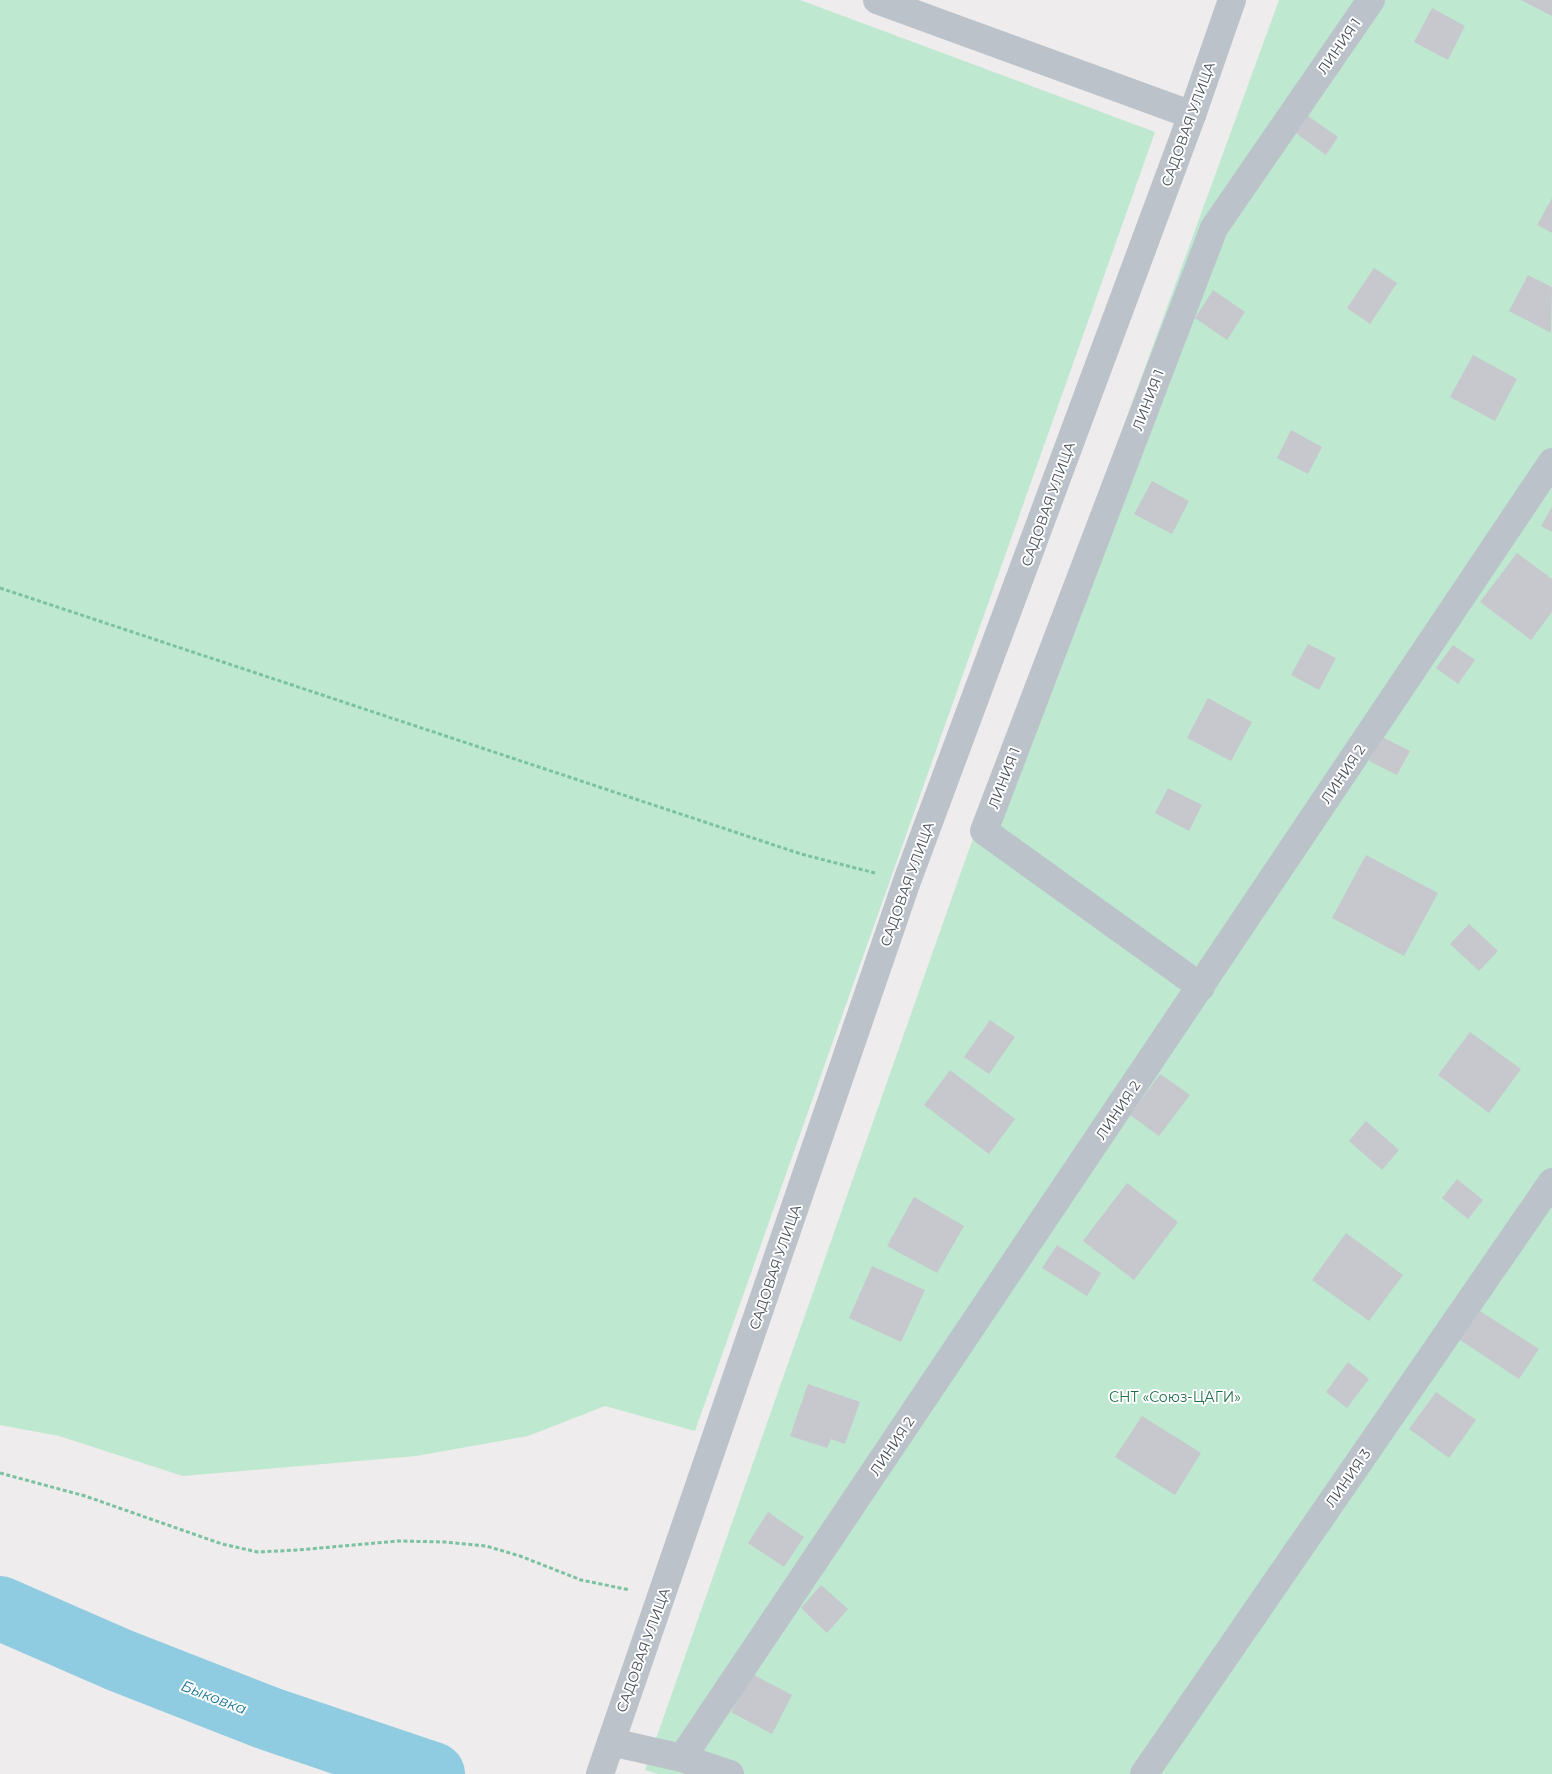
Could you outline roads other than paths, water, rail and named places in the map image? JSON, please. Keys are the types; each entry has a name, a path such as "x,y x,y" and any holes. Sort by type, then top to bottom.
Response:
{"street":[{"path":"877,0 1192,115"},
{"name":"САДОВАЯ УЛИЦА","path":"600,1774 907,881 1192,115 1232,0"},
{"name":"ЛИНИЯ 1","path":"1201,987 984,831 1214,228 1371,0"},
{"name":"ЛИНИЯ 2","path":"682,1758 1552,462"},
{"name":"ЛИНИЯ 3","path":"1144,1774 1552,1182"},
{"path":"611,1742 682,1758 730,1774"}],"waterway":[{"name":"Быковка","path":"0,1608 119,1660 270,1719 433,1774"}],"park label":[{"name":"СНТ «Союз-ЦАГИ»","path":"1175,1397"}]}
